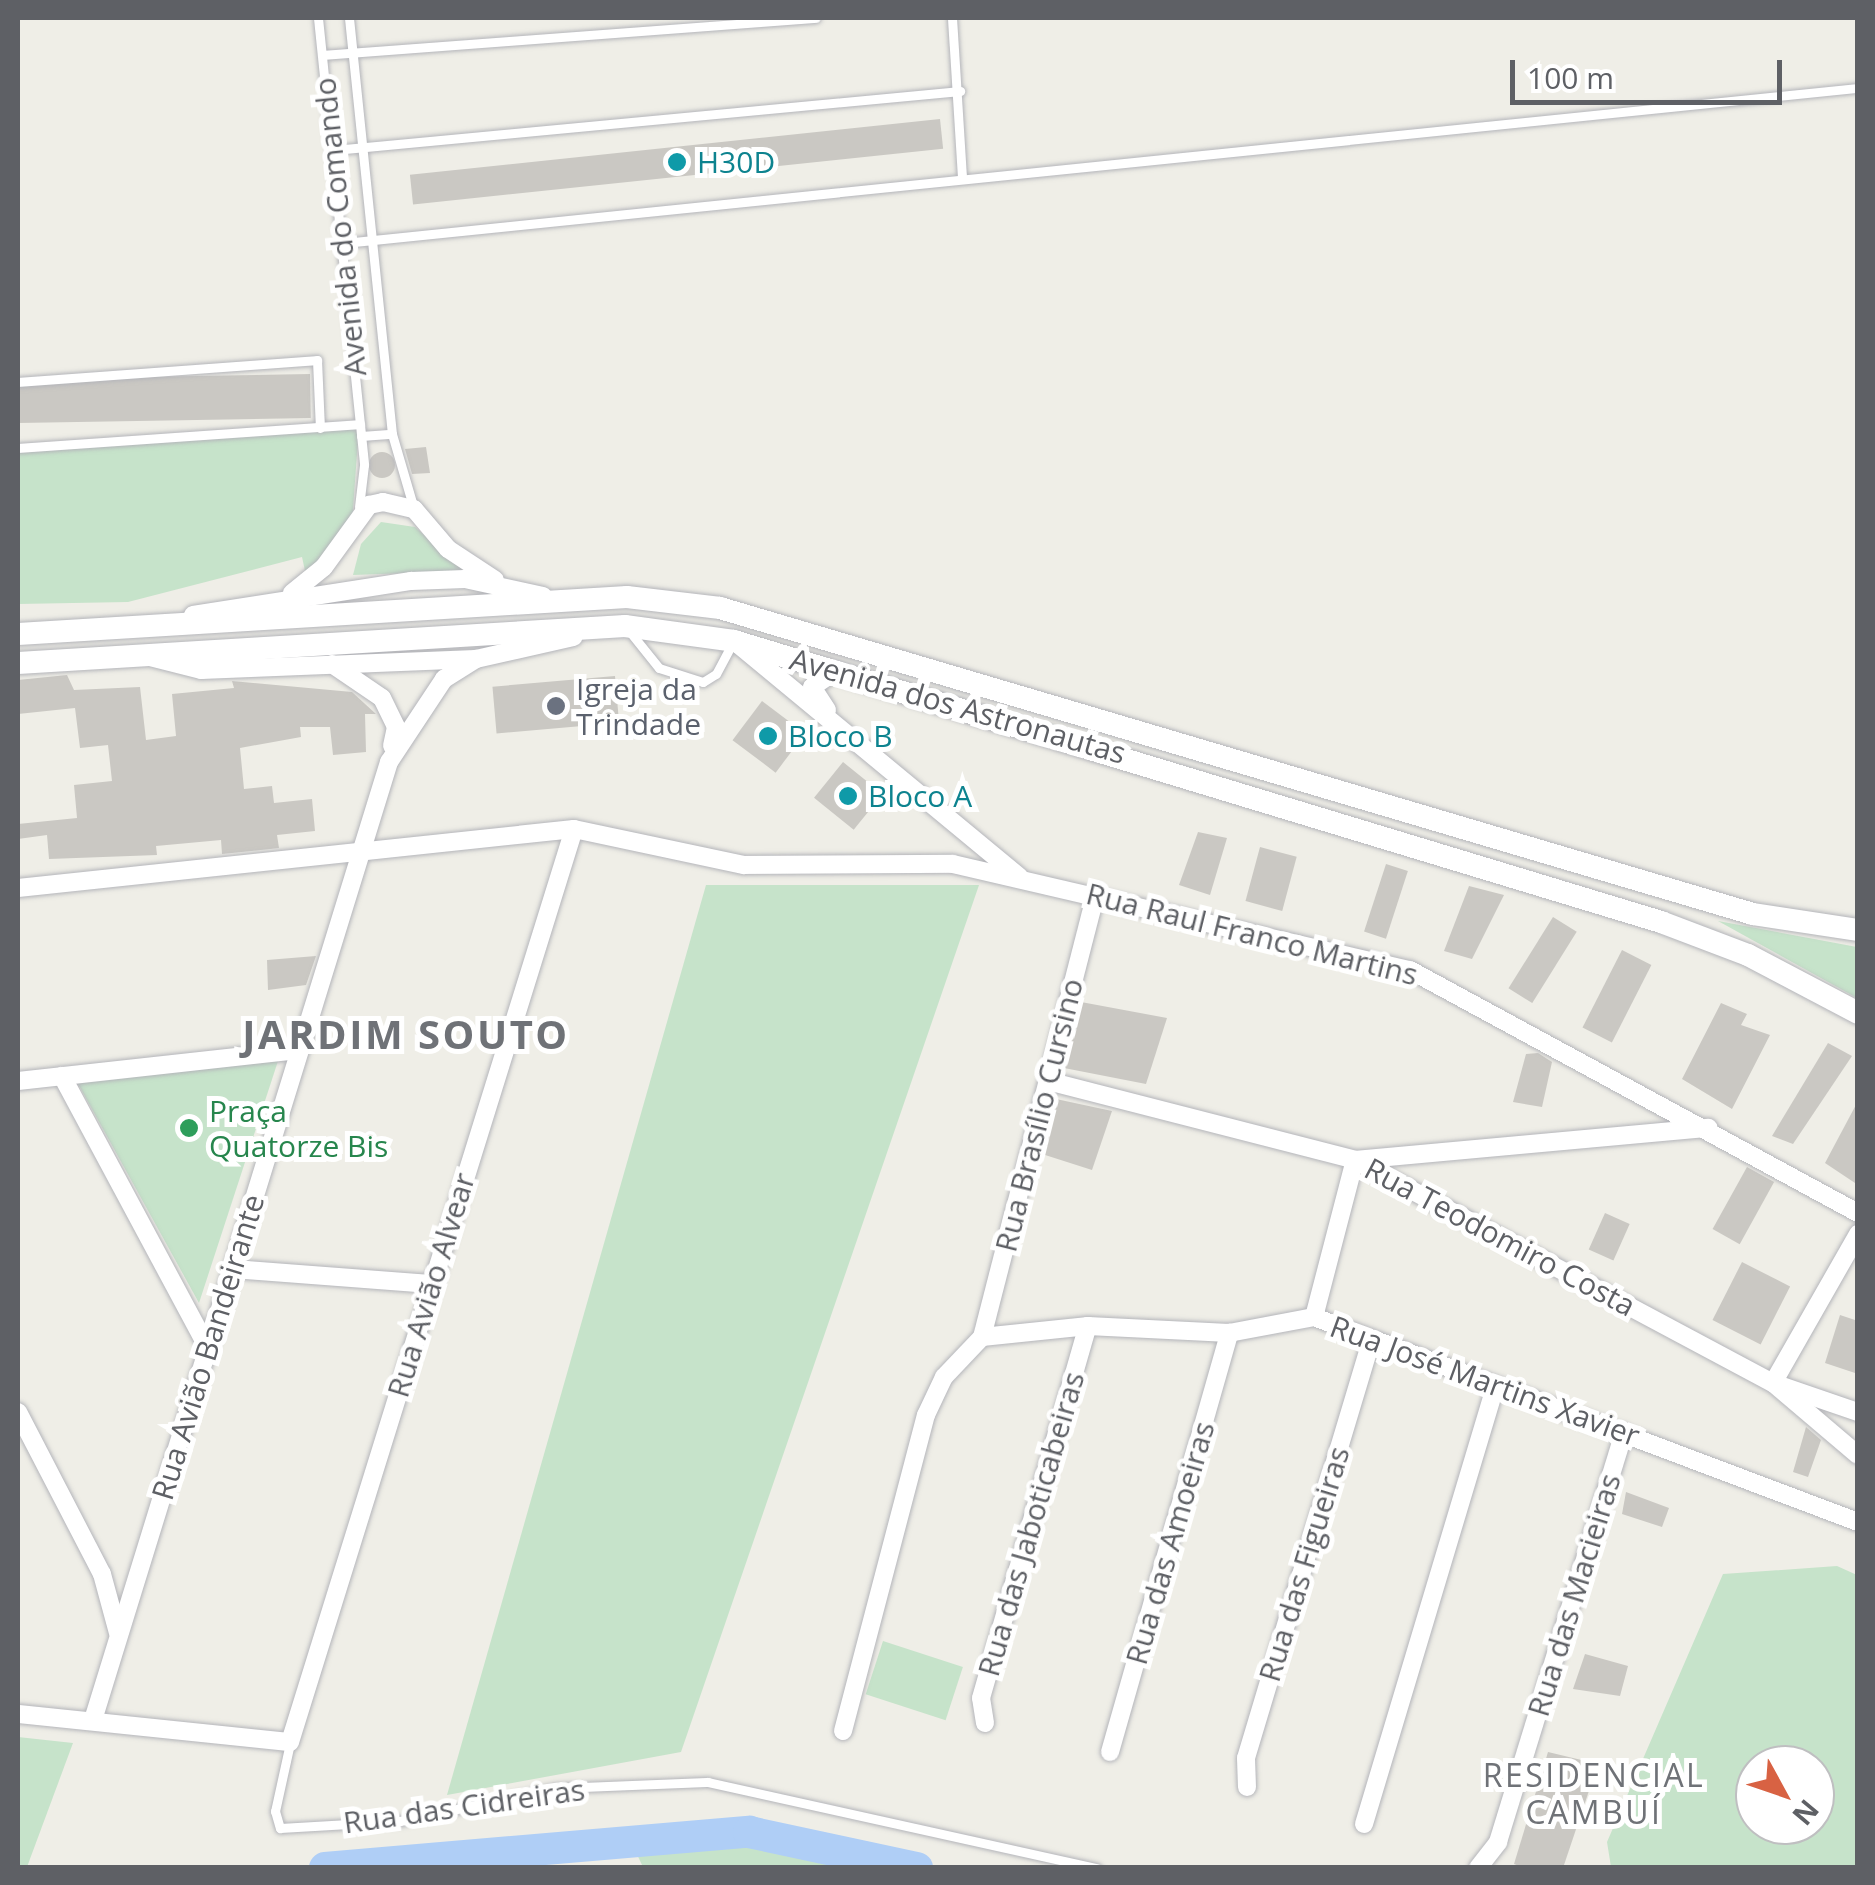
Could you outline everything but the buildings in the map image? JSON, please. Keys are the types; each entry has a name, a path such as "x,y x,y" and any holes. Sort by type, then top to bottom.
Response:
{"main road":[{"name":"Avenida dos Astronautas","path":"18,634 134,627 285,607 516,597 720,608 1753,914 1858,930"},
{"name":"Avenida dos Astronautas","path":"18,664 145,656 284,657 512,641 625,626 734,641 843,670 1661,922 1748,956 1858,1013"}],"street":[{"path":"369,505 414,508 448,549 516,597 512,641 476,659 332,664 284,657 285,607 324,567 352,524 369,505"},
{"path":"734,641 846,726 1019,878"},
{"name":"Rua Avião Bandeirante","path":"93,1720 389,762 444,680 476,659"},
{"path":"332,664 392,712 389,762"},
{"path":"843,670 826,672 812,686 846,726"},
{"name":"Rua Raul Franco Martins","path":"18,888 363,846 574,829 744,865 953,864 1096,892 1410,970 1710,1128 1858,1213"},
{"name":"Rua Avião Alvear","path":"290,1742 574,829"},
{"name":"Rua Brasílio Cursino","path":"982,1337 1096,892"},
{"path":"18,1081 300,1050"},
{"path":"62,1076 208,1348"},
{"name":"Rua Teodomiro Costa","path":"1048,1081 1356,1160 1773,1382 1858,1455"},
{"path":"1314,1317 1356,1160 1710,1128"},
{"path":"1858,1234 1773,1382 1858,1412"},
{"path":"232,1269 431,1284"},
{"name":"Rua José Martins Xavier","path":"982,1337 1088,1326 1229,1333 1314,1317 1858,1522"},
{"name":"Rua das Jaboticabeiras","path":"985,1723 981,1698 1088,1326"},
{"name":"Rua das Amoeiras","path":"1110,1752 1229,1333"},
{"path":"843,1731 926,1416 944,1377 982,1337"},
{"name":"Rua das Figueiras","path":"1247,1787 1246,1758 1372,1342"},
{"path":"1364,1824 1495,1386"},
{"path":"18,1412 102,1574 118,1633"},
{"name":"Rua das Macieiras","path":"1478,1868 1498,1842 1624,1432"},
{"path":"102,1574 138,1572"},
{"path":"18,1714 290,1742"}],"lane":[{"name":"Avenida do Comando","path":"318,18 360,424 362,500 352,524"},
{"name":"Avenida do Comando","path":"349,18 392,434 414,508"},
{"path":"323,55 816,18"},
{"path":"952,18 960,91 962,180"},
{"path":"344,243 1858,88"},
{"path":"334,150 960,91"},
{"path":"18,382 317,360 320,428"},
{"path":"18,448 360,424"},
{"path":"360,436 392,434"},
{"path":"625,626 659,668 703,682 716,674 734,641"},
{"name":"Rua das Cidreiras","path":"290,1742 275,1812 280,1828 400,1821 556,1788 708,1782 1097,1868"}],"green space":[{"path":"359,426 352,523 307,580 302,557 128,602 18,604 18,453"},
{"path":"381,522 415,527 464,571 353,575 361,544"},
{"path":"706,885 979,885 681,1752 447,1795"},
{"path":"1718,921 1857,947 1857,998"},
{"path":"278,1061 199,1303 77,1082"},
{"path":"1837,1566 1857,1575 1857,1867 1611,1867 1607,1842 1723,1574"},
{"path":"883,1641 963,1667 946,1720 866,1694"},
{"path":"18,1737 73,1743 27,1867 18,1867"},
{"path":"749,1832 917,1867 643,1867 631,1842"}],"waterway":[{"path":"325,1868 749,1832 917,1868"}],"place":[{"name":"H30D","path":"677,162"},
{"name":"Igreja da Trindade","path":"556,706"},
{"name":"Bloco B","path":"768,736"},
{"name":"Bloco A","path":"848,796"},
{"name":"Praça Quatorze Bis","path":"189,1128"}],"district":[{"name":"JARDIM SOUTO","path":"406,1034"},
{"name":"RESIDENCIAL CAMBUÍ","path":"1594,1794"}]}
